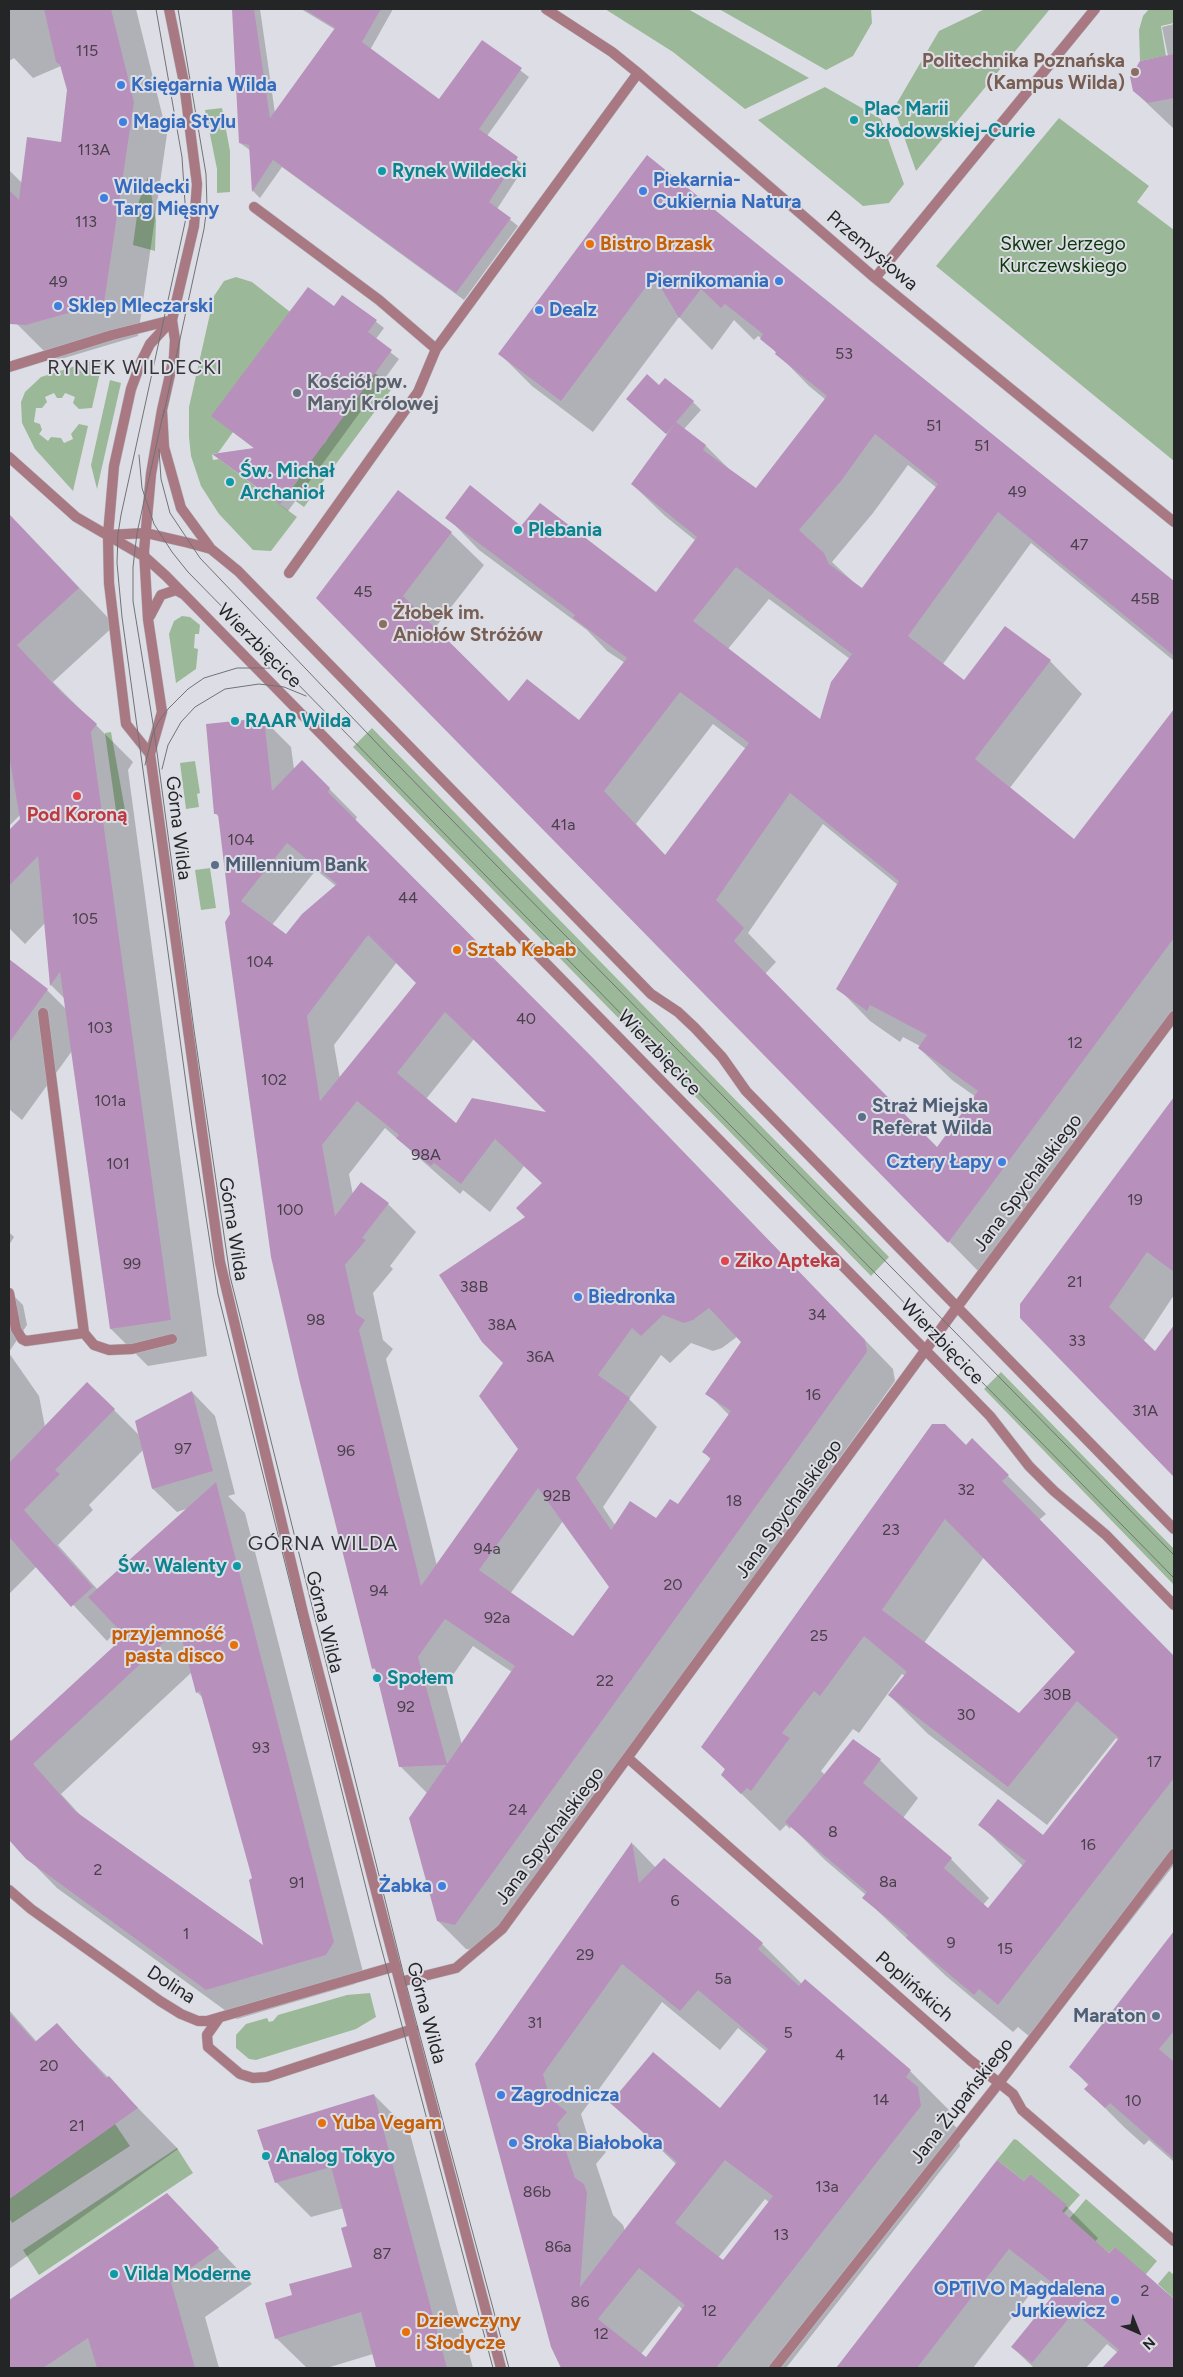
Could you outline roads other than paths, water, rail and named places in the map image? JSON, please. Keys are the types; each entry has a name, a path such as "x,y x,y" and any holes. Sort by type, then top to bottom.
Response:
{"street":[{"path":"169,9 185,90 197,184 194,226 172,320 175,340 174,357 162,410 164,447 181,508 211,549"},
{"name":"Przemysłowa","path":"546,9 612,52 638,73 875,278 1174,522"},
{"path":"875,278 1094,9"},
{"path":"289,573 418,392 436,349 638,73"},
{"path":"254,207 379,300 436,349"},
{"path":"9,367 112,335 172,320"},
{"name":"Górna Wilda","path":"150,754 126,724 109,583 108,535 114,466 132,388 141,362 150,344 172,320"},
{"name":"Górna Wilda","path":"162,410 151,474 145,557 148,619 162,712 150,754 208,1186 226,1297 303,1614 501,2368"},
{"name":"Wierzbięcice","path":"9,457 76,517 145,557 186,596 990,1416 1029,1466 1054,1491 1106,1535 1174,1605"},
{"name":"Wierzbięcice","path":"108,535 146,533 211,549 250,584 651,994 678,1012 695,1028 722,1057 746,1091 1174,1529"},
{"path":"148,619 161,595 176,590 186,596"},
{"path":"43,1013 84,1333 94,1345 109,1350 132,1349 172,1339"},
{"name":"Jana Spychalskiego","path":"400,1982 456,1968 502,1929 629,1759 957,1307 1174,1016"},
{"path":"9,1294 16,1329 22,1339 26,1341 84,1333"},
{"name":"Poplińskich","path":"629,1759 1013,2094 1022,2110 1174,2241"},
{"name":"Jana Żupańskiego","path":"774,2368 999,2083 1174,1854"},
{"name":"Dolina","path":"9,1890 31,1909 181,2014 202,2021 396,1966"},
{"path":"226,2014 210,2027 206,2039 207,2044 212,2052 240,2074 253,2078 267,2077 413,2029"}],"tram line":[{"path":"156,9 182,157 186,218 121,515 117,563 122,617 192,1127 218,1294 375,1924 493,2368"},
{"path":"163,417 204,229 207,206 206,174 178,9"},
{"path":"164,410 137,533 133,567 133,601 154,730 194,1030 230,1276 405,1980 509,2368"},
{"path":"159,449 161,479 170,513 200,558 390,757 1174,1555"},
{"path":"139,455 142,488 154,524 188,572 1174,1578"},
{"path":"145,765 153,733 159,721 188,689 204,678 237,668 283,668"},
{"path":"162,769 168,745 181,722 195,707 225,689 259,684 284,687 306,696"}],"place":[{"name":"Politechnika Poznańska (Kampus Wilda)","path":"1135,72"},
{"name":"Księgarnia Wilda","path":"121,85"},
{"name":"Plac Marii Skłodowskiej-Curie","path":"854,120"},
{"name":"Magia Stylu","path":"123,122"},
{"name":"Rynek Wildecki","path":"382,171"},
{"name":"Piekarnia- Cukiernia Natura","path":"643,191"},
{"name":"Wildecki Targ Mięsny","path":"104,198"},
{"name":"Bistro Brzask","path":"590,244"},
{"name":"Piernikomania","path":"779,281"},
{"name":"Sklep Mleczarski","path":"58,306"},
{"name":"Dealz","path":"539,310"},
{"name":"Kościół pw. Maryi Królowej","path":"297,393"},
{"name":"Św. Michał Archanioł","path":"230,482"},
{"name":"Plebania","path":"518,530"},
{"name":"Żłobek im. Aniołów Stróżów","path":"383,624"},
{"name":"RAAR Wilda","path":"235,721"},
{"name":"Pod Koroną","path":"77,796"},
{"name":"Millennium Bank","path":"215,865"},
{"name":"Sztab Kebab","path":"457,950"},
{"name":"Straż Miejska Referat Wilda","path":"862,1117"},
{"name":"Cztery Łapy","path":"1002,1162"},
{"name":"Ziko Apteka","path":"725,1261"},
{"name":"Biedronka","path":"578,1297"},
{"name":"Św. Walenty","path":"237,1566"},
{"name":"przyjemność pasta disco","path":"234,1645"},
{"name":"Społem","path":"377,1678"},
{"name":"Żabka","path":"442,1886"},
{"name":"Maraton","path":"1156,2016"},
{"name":"Zagrodnicza","path":"501,2095"},
{"name":"Yuba Vegam","path":"322,2123"},
{"name":"Sroka Białoboka","path":"513,2143"},
{"name":"Analog Tokyo","path":"266,2156"},
{"name":"Vilda Moderne","path":"114,2274"},
{"name":"OPTIVO Magdalena Jurkiewicz","path":"1115,2300"},
{"name":"Dziewczyny i Słodycze","path":"406,2332"}],"district":[{"name":"RYNEK WILDECKI","path":"135,368"},
{"name":"GÓRNA WILDA","path":"323,1544"}],"park label":[{"name":"Skwer Jerzego Kurczewskiego","path":"1063,255"}]}
